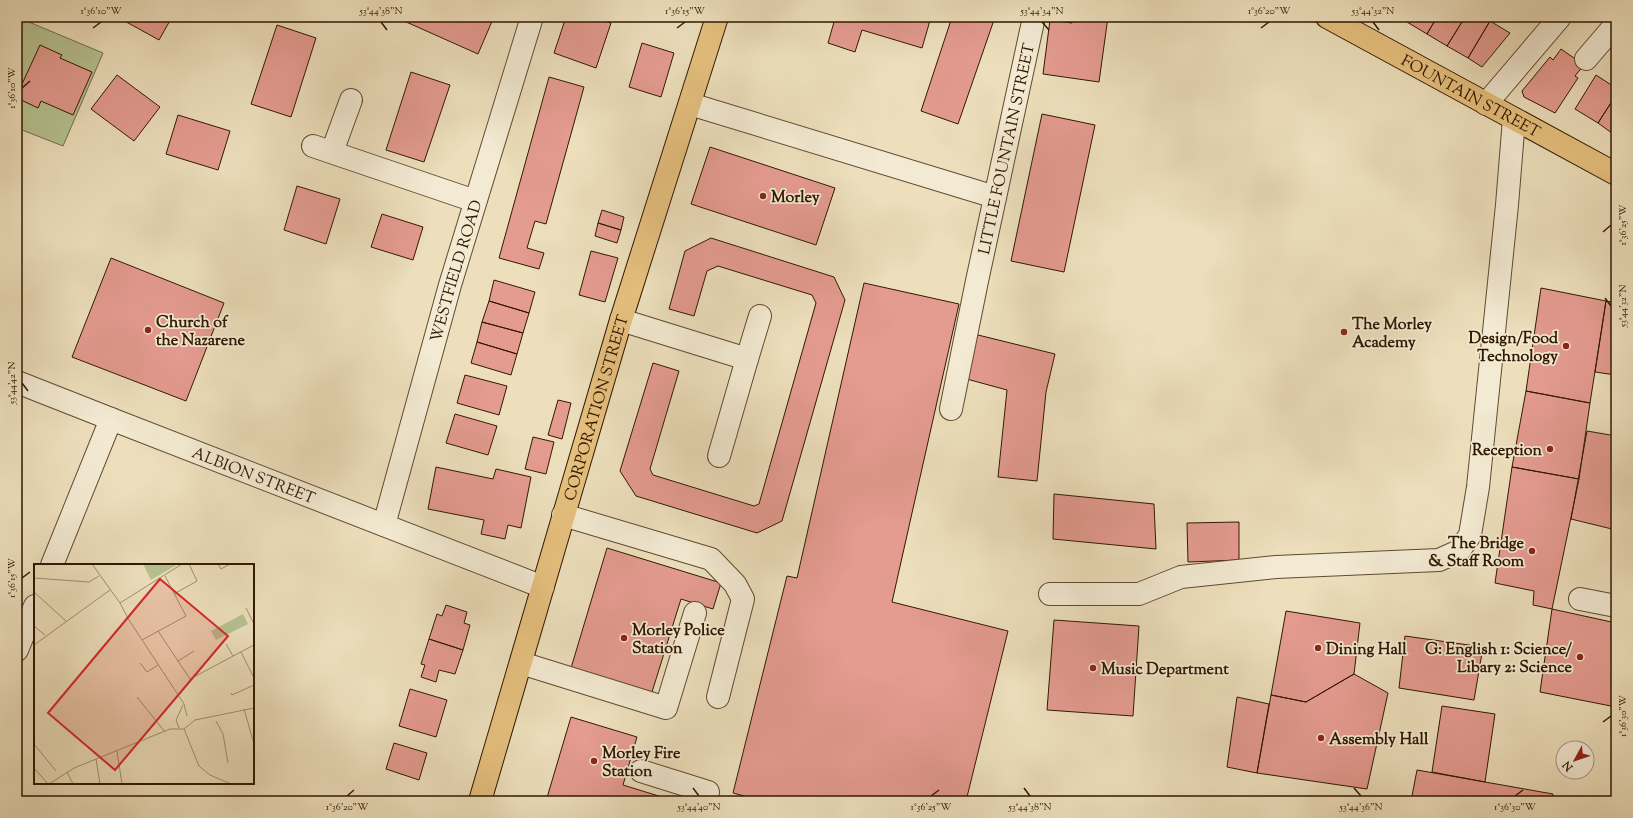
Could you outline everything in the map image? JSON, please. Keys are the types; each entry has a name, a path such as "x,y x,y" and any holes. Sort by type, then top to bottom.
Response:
{"main road":[{"name":"CORPORATION STREET","path":"480,801 621,320 717,17"},
{"name":"FOUNTAIN STREET","path":"1327,17 1616,174"}],"street":[{"name":"WESTFIELD ROAD","path":"384,525 475,201 532,17"},
{"name":"LITTLE FOUNTAIN STREET","path":"952,409 977,281 1034,17"},
{"path":"1486,104 1552,20"},
{"path":"1586,59 1616,24"},
{"path":"351,100 322,148 475,201"},
{"path":"690,104 995,197"},
{"path":"1050,594 1139,594 1181,578 1276,568 1439,560 1459,551 1470,535 1478,486 1507,205 1514,119"},
{"path":"719,456 760,316"},
{"path":"621,320 747,359"},
{"name":"ALBION STREET","path":"17,382 543,587"},
{"path":"52,564 111,419"},
{"path":"564,515 711,559 735,584 743,599 718,697"},
{"path":"1580,599 1616,606"},
{"path":"17,650 22,625 34,607"},
{"path":"521,663 666,708 695,613"},
{"path":"641,771 708,792 705,801"}],"green space":[{"path":"17,17 103,53 63,146 17,128"}],"building":[{"path":"123,17 172,17 159,40 121,19"},
{"path":"406,17 489,17 493,19 478,54 404,21"},
{"path":"566,17 592,17 611,23 596,68 554,53"},
{"path":"818,17 931,17 922,48 862,30 855,52 828,43 834,22"},
{"path":"952,17 995,17 958,124 921,111"},
{"path":"1072,17 1108,17 1099,82 1043,74 1050,20 1072,23"},
{"path":"1410,17 1437,17 1427,34 1407,22"},
{"path":"1437,17 1465,17 1447,46 1427,34"},
{"path":"1465,17 1484,17 1490,21 1468,58 1447,46"},
{"path":"1490,21 1510,33 1482,67 1468,58"},
{"path":"277,25 316,38 291,117 251,104"},
{"path":"642,43 674,53 661,97 629,87"},
{"path":"40,45 62,55 60,58 92,72 73,115 41,101 38,108 17,98"},
{"path":"1561,49 1584,65 1575,76 1578,78 1555,113 1524,97 1522,91 1550,57 1553,60"},
{"path":"411,72 450,85 424,162 386,150"},
{"path":"117,75 160,107 134,141 91,109"},
{"path":"1596,75 1616,88 1616,95 1598,123 1575,109"},
{"path":"549,77 584,87 546,224 535,221 527,248 544,253 539,269 499,258"},
{"path":"1616,95 1616,136 1598,123"},
{"path":"1042,114 1095,125 1064,272 1011,261"},
{"path":"178,115 230,131 218,170 166,154"},
{"name":"Morley","path":"710,147 835,188 816,245 691,204"},
{"path":"297,186 340,199 326,244 284,230"},
{"path":"602,210 624,217 621,230 598,223"},
{"path":"382,214 423,227 413,260 371,247"},
{"path":"598,223 621,230 617,243 595,236"},
{"path":"711,238 834,277 845,300 782,521 757,533 636,496 620,471 653,363 679,371 650,469 653,475 754,506 759,504 816,303 812,295 718,266 707,271 694,316 669,309 685,251"},
{"path":"591,251 618,258 605,302 579,295"},
{"name":"Church of the Nazarene","path":"111,258 224,303 186,401 72,357"},
{"path":"494,280 535,292 529,313 489,301"},
{"path":"864,283 959,304 892,602 1008,631 966,801 763,801 733,793 787,576 797,578"},
{"name":"Design/Food Technology","path":"1541,288 1606,301 1590,403 1526,391"},
{"path":"489,301 529,313 523,333 482,322"},
{"path":"1606,301 1616,303 1616,375 1595,372"},
{"path":"482,322 523,333 517,354 477,342"},
{"path":"974,334 1055,354 1046,392 1037,481 998,477 1007,390 963,378"},
{"path":"477,342 517,354 511,375 471,363"},
{"path":"465,375 507,386 499,415 457,403"},
{"name":"Reception","path":"1526,391 1590,403 1579,479 1512,467"},
{"path":"558,400 571,403 562,439 548,435"},
{"path":"455,414 497,426 488,455 446,443"},
{"path":"1587,431 1616,436 1616,530 1571,519"},
{"path":"533,437 554,442 546,474 525,469"},
{"path":"436,467 493,479 496,469 531,477 521,528 508,525 505,539 481,534 484,520 428,509"},
{"name":"The Bridge & Staff Room","path":"1512,467 1579,479 1552,609 1533,605 1534,591 1495,583"},
{"path":"1054,494 1154,504 1156,549 1053,539"},
{"path":"1239,522 1239,560 1188,562 1187,523"},
{"name":"Morley Police Station","path":"607,548 721,583 713,609 681,599 652,692 571,668"},
{"path":"446,605 467,612 464,623 470,625 463,650 429,639 437,614 442,616"},
{"name":"G: English 1: Science/ Libary 2: Science","path":"1552,609 1616,623 1616,707 1540,692"},
{"name":"Dining Hall","path":"1286,611 1360,623 1354,674 1306,702 1271,695"},
{"name":"Music Department","path":"1054,620 1139,626 1133,716 1047,710"},
{"path":"1405,636 1483,647 1474,700 1399,688"},
{"path":"429,639 463,650 455,674 439,670 436,682 421,677 425,665 421,664"},
{"name":"Assembly Hall","path":"1354,674 1388,693 1367,789 1257,773 1271,695 1306,702"},
{"path":"410,689 447,700 436,737 399,726"},
{"path":"1237,697 1269,704 1257,773 1227,767"},
{"path":"1442,706 1495,714 1485,782 1432,772"},
{"name":"Morley Fire Station","path":"571,717 637,737 623,785 675,801 546,801"},
{"path":"394,743 427,753 419,780 386,769"},
{"path":"1417,770 1553,794 1551,801 1411,801"}],"place":[{"name":"Morley","path":"763,196"},
{"name":"Church of the Nazarene","path":"148,330"},
{"name":"The Morley Academy","path":"1344,332"},
{"name":"Design/Food Technology","path":"1566,346"},
{"name":"Reception","path":"1550,449"},
{"name":"The Bridge & Staff Room","path":"1532,551"},
{"name":"Morley Police Station","path":"624,638"},
{"name":"Dining Hall","path":"1318,648"},
{"name":"G: English 1: Science/ Libary 2: Science","path":"1580,657"},
{"name":"Music Department","path":"1093,668"},
{"name":"Assembly Hall","path":"1321,738"},
{"name":"Morley Fire Station","path":"594,761"}]}
